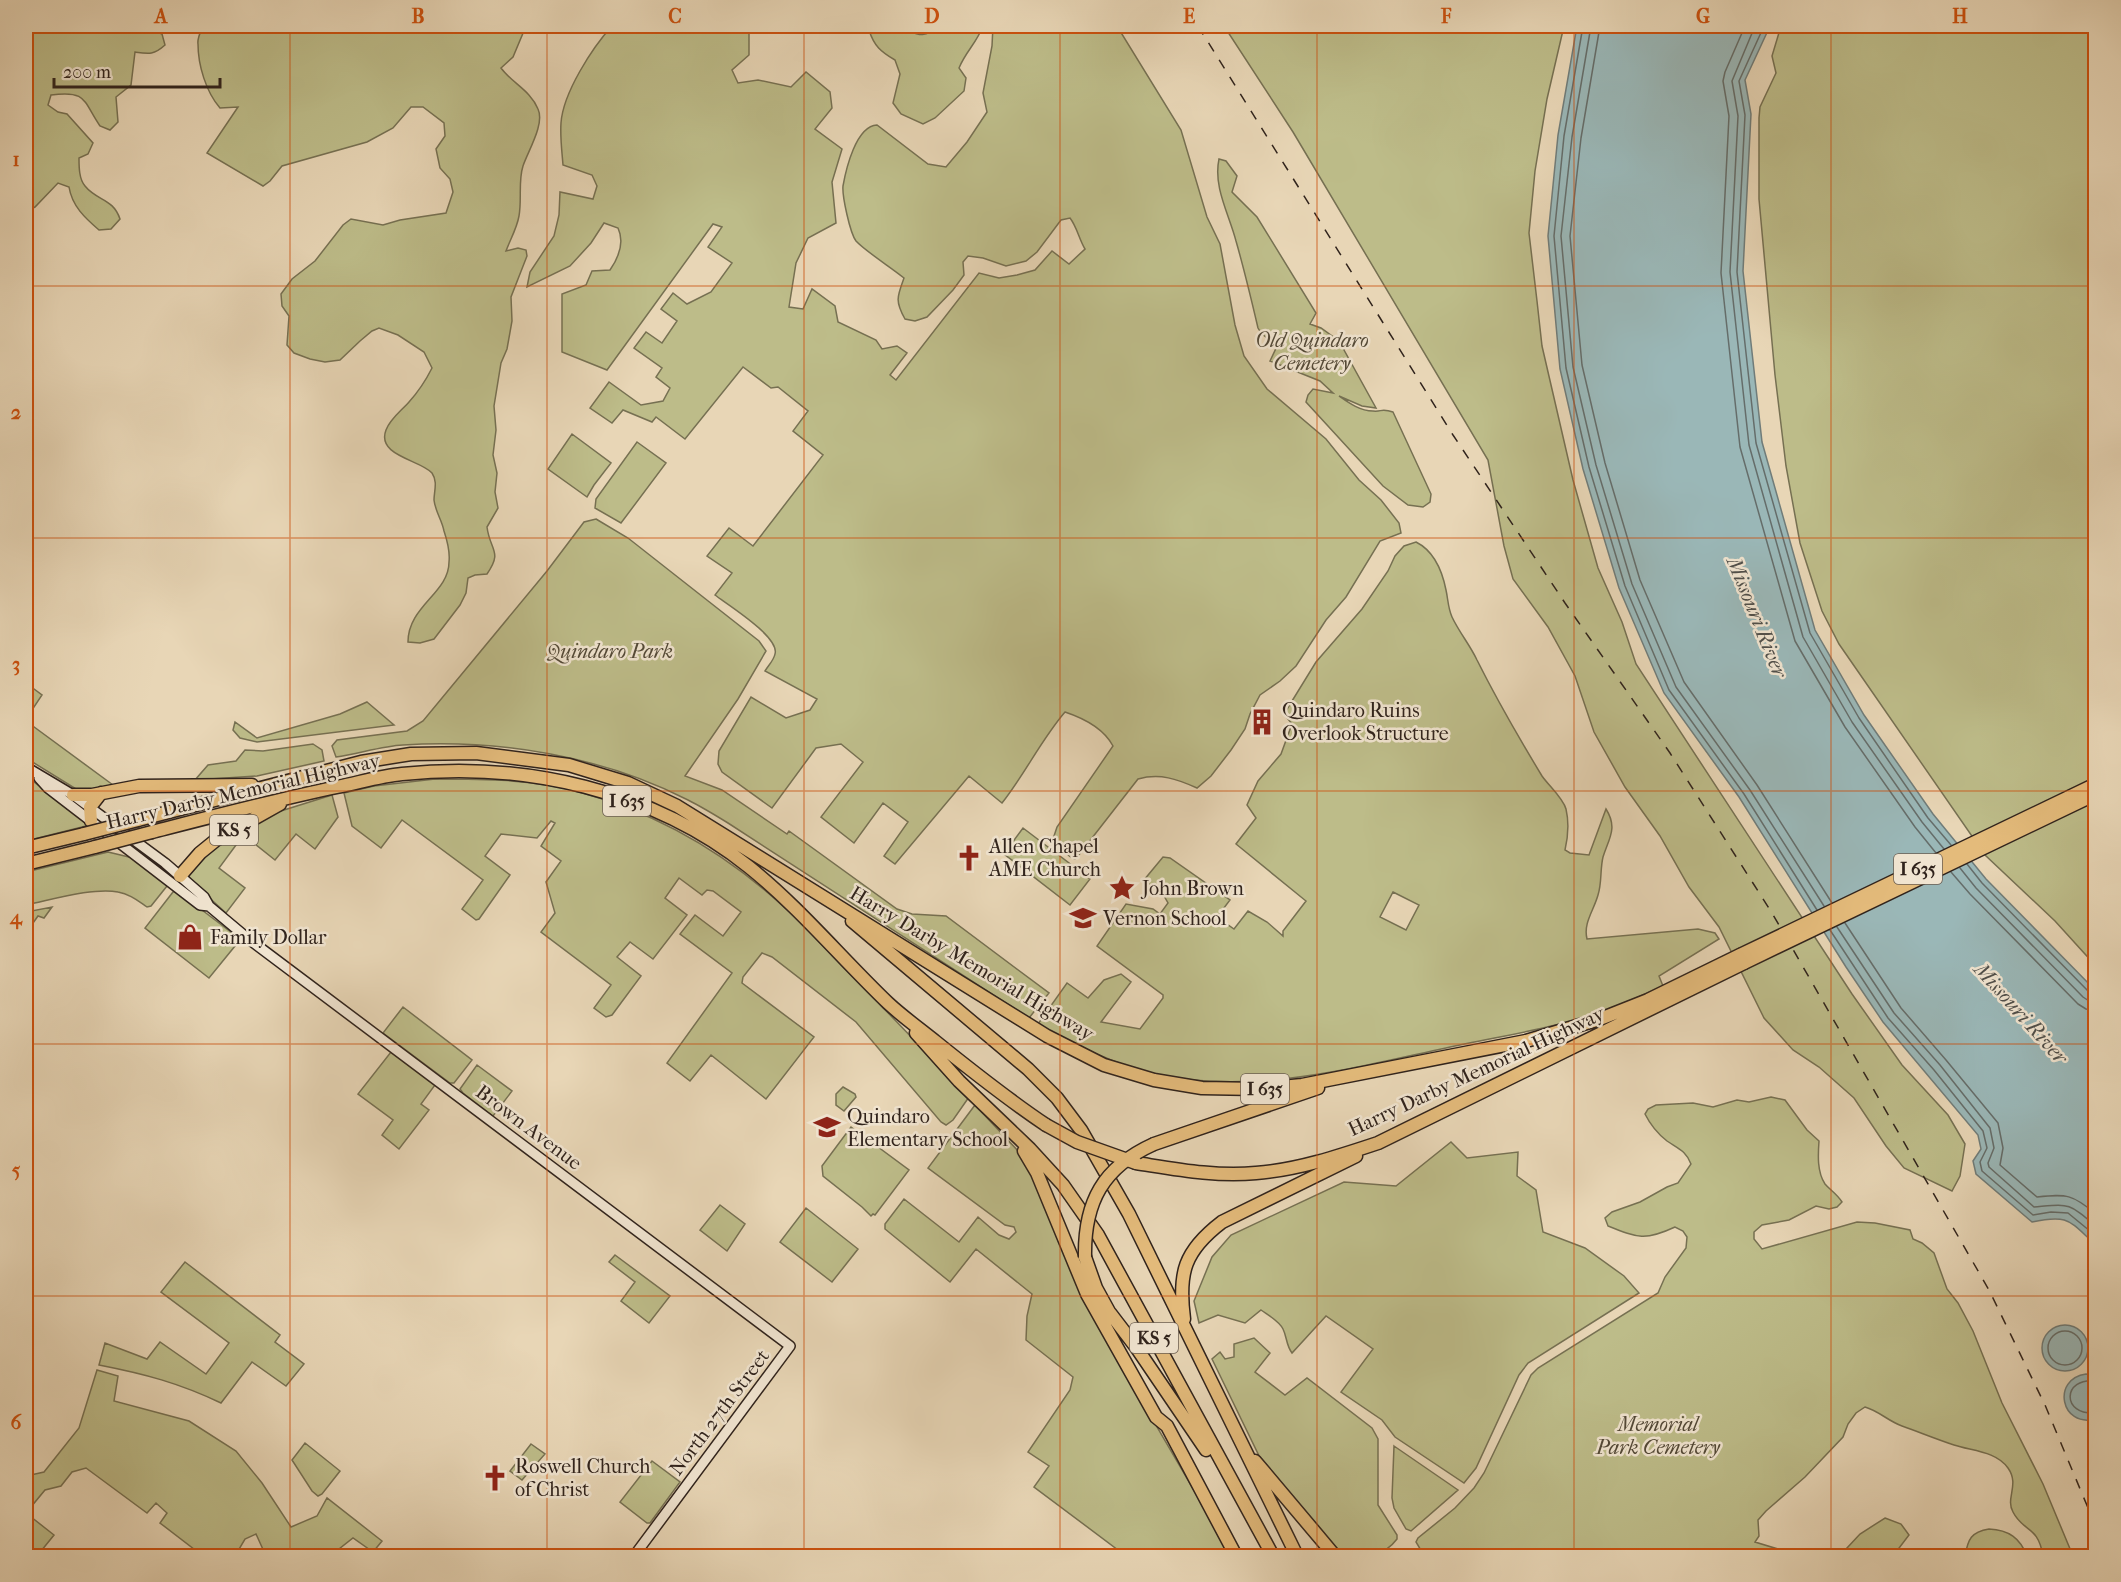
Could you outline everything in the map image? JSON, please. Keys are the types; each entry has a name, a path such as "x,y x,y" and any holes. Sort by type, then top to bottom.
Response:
{"highway":[{"name":"Harry Darby Memorial Highway","path":"26,848 361,762 411,754 476,753 569,765 628,783 677,806 1047,1036 1104,1065 1154,1080 1202,1088 1258,1089 1302,1085 1526,1041 1600,1019 1742,959 2096,794"},
{"name":"Harry Darby Memorial Highway","path":"26,864 297,795 399,774 453,770 514,772 580,785 649,808 708,839 748,866 785,898 889,1004 1005,1098 1046,1125 1077,1142 1136,1163 1193,1171 1255,1173 1341,1155 1378,1143 2096,783"},
{"path":"73,795 84,796 139,786 272,785"},
{"path":"91,821 90,807 101,793"},
{"name":"KS 5","path":"177,880 200,853 216,840 297,795"},
{"name":"KS 5","path":"819,893 1028,1069 1057,1098 1081,1130 1129,1214 1297,1557"},
{"name":"KS 5","path":"889,1004 959,1081 1063,1185 1098,1235 1273,1557"},
{"path":"1236,1557 1096,1288 1085,1257 1085,1227 1097,1192 1115,1167 1134,1153 1154,1143 1356,1074"},
{"path":"1015,1135 1037,1173 1087,1294 1156,1417 1167,1426"},
{"path":"1185,1329 1180,1293 1184,1272 1189,1255 1203,1236 1222,1222 1343,1164 1378,1143"},
{"path":"1110,1314 1136,1347 1244,1504"},
{"path":"1243,1447 1335,1557"}],"main road":[{"path":"29,770 90,807 177,880"},
{"path":"29,770 48,788 91,821 177,880"},
{"name":"Brown Avenue","path":"177,880 204,897 209,906 246,937 790,1346"},
{"name":"North 27th Street","path":"634,1557 790,1346"}],"green space":[{"path":"34,26 151,26 150,29 162,34 165,45 158,51 135,52 131,85 116,97 118,122 110,130 100,126 87,104 78,96 51,95 48,105 58,112 67,114 93,143 88,154 79,158 80,176 90,191 109,203 117,212 120,219 111,229 99,230 76,206 69,187 58,183 35,207 26,211 26,53 31,43"},
{"path":"203,26 526,26 513,57 501,68 531,97 540,115 538,130 523,166 518,220 506,251 518,248 526,250 527,256 511,297 512,321 507,349 501,363 494,406 496,430 493,455 497,473 495,492 498,508 487,527 495,555 487,574 468,578 466,593 460,605 434,639 420,643 408,642 414,619 443,583 449,562 447,542 434,500 435,480 426,468 393,452 387,446 385,439 390,422 416,394 432,368 424,352 398,335 379,328 372,331 340,360 325,362 294,353 287,345 289,316 282,306 281,294 292,279 315,261 343,225 351,219 383,225 446,213 453,192 450,179 440,168 436,149 445,136 444,123 423,107 411,107 393,128 367,142 282,166 263,186 207,153 238,107 220,108 207,86 198,52 198,39"},
{"path":"612,26 738,26 749,33 749,55 732,70 738,83 758,80 791,87 806,72 830,92 832,108 815,129 842,149 832,182 836,223 808,238 796,263 789,307 803,309 812,289 835,306 838,322 876,340 882,349 897,346 907,353 890,375 896,380 979,273 999,278 1035,270 1052,251 1069,264 1085,249 1070,218 1061,220 1037,252 1026,261 1006,266 983,258 968,256 963,262 964,275 927,317 915,321 905,319 898,299 904,278 856,241 849,223 843,186 858,140 870,127 877,125 928,164 946,167 967,142 987,112 983,93 992,46 993,26 1117,26 1181,130 1207,217 1220,244 1235,325 1244,356 1267,389 1326,439 1359,480 1381,500 1399,523 1401,533 1380,541 1346,597 1326,620 1296,666 1260,695 1245,729 1231,750 1211,776 1197,788 1168,778 1138,779 1078,856 1075,859 1072,858 1052,842 1057,827 1113,746 1104,734 1092,725 1065,712 1002,803 969,776 895,864 884,856 908,822 883,803 854,843 821,817 863,762 841,744 816,748 772,808 722,772 718,764 719,751 751,697 786,718 810,710 817,699 765,671 775,654 770,639 762,630 715,595 732,573 707,556 729,528 753,546 823,455 793,431 808,411 778,387 771,388 743,367 685,439 656,417 652,422 623,410 612,423 590,408 609,382 641,405 663,401 670,388 656,377 662,368 634,348 646,332 662,343 677,321 661,309 673,293 687,304 711,292 732,263 708,247 722,227 713,224 607,370 562,352 562,294 586,285 592,271 610,270 620,250 621,239 618,228 604,223 591,243 570,266 527,287 530,272 554,236 559,215 560,192 593,199 597,186 592,175 563,165 561,123 567,98 573,85 596,46"},
{"path":"877,26 895,26 923,34 939,26 983,26 959,68 966,78 964,91 935,118 923,124 901,114 893,103 900,74 895,60 882,51 873,40 869,30"},
{"path":"1224,26 1564,26 1547,99 1535,171 1529,233 1542,346 1573,480 1598,568 1622,622 1636,664 1852,994 1902,1065 1948,1115 1965,1144 1960,1176 1952,1191 1904,1168 1886,1146 1854,1098 1819,1067 1793,1050 1764,1018 1719,927 1689,887 1660,836 1625,787 1594,732 1575,676 1548,627 1513,579 1504,546 1488,460 1293,132"},
{"path":"1781,26 2095,26 2096,744 2089,766 2096,787 2095,965 2055,921 1985,855 1839,644 1822,611 1800,543 1786,466 1759,199 1760,107 1776,73 1772,56"},
{"name":"Old Quindaro Cemetery","path":"1219,159 1226,161 1237,176 1232,192 1257,217 1316,313 1310,324 1321,328 1339,341 1376,408 1362,406 1339,396 1364,410 1393,412 1431,494 1430,502 1423,507 1408,505 1383,486 1306,402 1313,389 1333,393 1320,381 1270,361 1279,342 1267,338 1258,328 1239,252 1220,190"},
{"path":"572,434 611,463 587,497 548,469"},
{"path":"637,442 666,463 621,523 595,508 596,499"},
{"name":"Quindaro Park","path":"596,519 628,538 759,641 766,651 738,699 685,776 722,790 787,834 789,831 897,909 912,914 946,916 1049,993 1029,1018 728,823 693,803 621,772 549,754 476,745 395,746 336,757 332,746 337,740 407,731 423,721 547,571 584,522"},
{"path":"1416,542 1428,550 1436,562 1442,575 1455,623 1533,762 1564,805 1568,824 1565,850 1570,853 1589,855 1606,809 1610,816 1612,828 1603,857 1599,890 1586,927 1587,939 1698,929 1715,933 1719,939 1659,976 1663,986 1593,1015 1532,1031 1299,1077 1225,1082 1150,1073 1092,1052 1038,1024 1067,983 1088,998 1104,980 1121,974 1131,982 1101,1022 1140,1029 1163,995 1097,946 1126,904 1153,909 1160,914 1168,903 1164,896 1144,880 1163,857 1170,858 1230,900 1217,917 1234,929 1248,911 1267,922 1283,936 1283,931 1306,901 1236,844 1256,818 1247,805 1258,781 1281,754 1292,724 1284,714 1316,662 1362,609 1388,571 1395,556 1404,546","holes":["1393,892 1419,905 1406,930 1380,917"]},
{"path":"26,683 42,695 26,719"},
{"path":"367,702 394,725 257,742 240,738 233,730 235,722 257,738 340,714"},
{"path":"26,721 113,785 86,790 76,789 26,758"},
{"path":"313,744 322,750 324,761 257,776 195,780 208,765 236,761 245,750 263,751"},
{"path":"26,776 34,782 90,825 26,841"},
{"path":"435,779 543,784 579,792 636,811 690,838 740,870 786,909 969,1097 953,1120 946,1125 941,1122 856,1022 772,957 762,953 743,977 742,983 814,1037 766,1099 711,1055 690,1081 667,1063 732,973 680,934 695,915 723,936 741,912 713,891 707,890 702,895 679,878 665,898 687,915 653,959 630,942 617,957 641,976 612,1015 606,1017 594,1008 611,985 541,932 555,913 546,882 561,861 541,846 555,823 551,821 537,838 501,834 485,856 510,875 476,920 462,909 483,880 402,820 381,848 352,826 344,793 374,786"},
{"path":"332,795 338,817 315,849 296,834 275,860 250,840 245,844 239,841 219,868 245,888 226,913 189,877 190,869 202,855 268,815"},
{"path":"1023,828 1090,879 1070,905 1004,854"},
{"path":"108,852 133,858 166,882 167,886 151,906 147,907 126,894 108,891 60,897 26,905 26,872"},
{"path":"177,891 236,936 235,946 209,978 145,928 173,892"},
{"path":"52,907 44,918 38,916 26,933 26,912"},
{"path":"403,1007 472,1060 454,1083 450,1083 383,1033"},
{"path":"391,1052 435,1085 421,1104 429,1110 399,1149 382,1135 393,1120 358,1094"},
{"path":"477,1065 512,1091 493,1116 460,1089"},
{"path":"843,1087 856,1097 844,1111 836,1105 836,1094"},
{"name":"Memorial Park Cemetery","path":"1771,1097 1785,1100 1807,1130 1819,1141 1822,1179 1842,1202 1837,1207 1829,1209 1816,1206 1789,1220 1762,1225 1754,1232 1754,1239 1762,1249 1857,1222 1875,1223 1910,1230 1913,1239 1934,1253 1947,1289 1958,1303 1973,1331 2002,1403 2043,1484 2073,1556 2043,1556 2038,1539 2013,1512 2011,1502 2013,1480 2003,1462 1983,1452 1954,1445 1902,1426 1865,1407 1856,1413 1843,1437 1805,1477 1758,1520 1759,1536 1755,1542 1801,1556 1416,1556 1422,1552 1416,1542 1418,1538 1455,1508 1474,1488 1484,1473 1531,1375 1538,1368 1658,1293 1665,1277 1686,1248 1687,1237 1683,1231 1675,1227 1649,1236 1634,1235 1608,1226 1605,1218 1612,1212 1640,1202 1678,1183 1691,1164 1679,1148 1654,1129 1645,1114 1648,1109 1656,1105 1693,1103 1713,1107 1737,1100 1749,1102"},
{"path":"975,1105 1019,1152 1028,1166 1136,1391 1209,1516 1229,1556 1126,1556 1034,1487 1049,1466 1028,1452 1070,1390 1073,1377 1026,1340 1027,1316 1032,1294 976,1249 950,1282 885,1229 885,1224 904,1199 959,1242 978,1217 999,1235 1009,1239 1016,1232 1014,1227 1005,1225 928,1168"},
{"path":"851,1127 909,1170 875,1215 871,1216 823,1176 822,1166"},
{"path":"1451,1142 1467,1158 1518,1152 1517,1176 1536,1190 1543,1232 1585,1248 1624,1276 1639,1293 1528,1363 1519,1375 1476,1468 1464,1483 1395,1437 1382,1420 1341,1392 1373,1349 1326,1316 1292,1353 1281,1326 1261,1310 1245,1323 1218,1315 1199,1323 1194,1301 1212,1257 1231,1235 1344,1182 1396,1186"},
{"path":"720,1205 745,1224 727,1251 700,1230"},
{"path":"806,1208 858,1249 832,1282 780,1242"},
{"path":"615,1255 670,1296 649,1323 621,1301 635,1282 609,1262"},
{"path":"185,1262 280,1335 275,1342 304,1364 286,1386 252,1362 221,1403 162,1380 99,1365 105,1343 147,1359 160,1342 206,1374 229,1343 161,1292"},
{"path":"1254,1338 1270,1353 1255,1372 1285,1395 1307,1378 1372,1428 1378,1439 1378,1505 1397,1535 1397,1539 1385,1550 1372,1555 1341,1556 1264,1466 1212,1359 1220,1352 1225,1359 1234,1357 1234,1344"},
{"path":"97,1370 118,1376 114,1401 189,1421 236,1451 262,1483 291,1527 317,1516 327,1498 382,1541 373,1552 353,1538 330,1556 266,1556 256,1534 245,1539 235,1556 203,1556 160,1523 167,1513 156,1503 147,1513 86,1468 72,1472 61,1486 45,1490 26,1513 26,1476 44,1472 79,1428"},
{"path":"305,1443 340,1471 318,1496 312,1491 292,1460"},
{"path":"531,1444 545,1454 522,1480 510,1471"},
{"path":"1394,1446 1458,1490 1411,1531 1406,1529 1394,1508 1392,1498"},
{"path":"652,1461 680,1482 650,1523 647,1523 620,1502"},
{"path":"26,1513 54,1535 37,1556 26,1556"},
{"path":"1885,1518 1901,1524 1909,1535 1893,1556 1821,1556 1846,1549 1860,1534"},
{"path":"1989,1529 2013,1536 2021,1544 2027,1556 1965,1556 1971,1537"}],"water":[{"name":"Missouri River","path":"1577,26 1770,26 1745,80 1751,114 1743,271 1762,442 1815,630 1864,715 1933,814 1986,879 2095,990 2095,1244 2068,1221 2054,1219 2032,1222 1976,1174 1973,1161 1981,1149 1978,1135 1883,1022 1739,797 1664,693 1619,588 1583,469 1560,369 1548,236 1558,135"},
{"path":"2065,1325 2081,1332 2088,1348 2081,1364 2065,1371 2049,1364 2042,1348 2049,1332"},
{"path":"2086,1374 2095,1376 2095,1419 2083,1420 2068,1410 2065,1393 2068,1384 2075,1378"}],"railway":[{"path":"1198,26 1453,435 1565,603 1670,753 1772,913 1989,1290 2045,1405 2096,1527"}],"place":[{"name":"Quindaro Ruins Overlook Structure","path":"1262,722"},
{"name":"Allen Chapel AME Church","path":"969,858"},
{"name":"John Brown","path":"1122,888"},
{"name":"Vernon School","path":"1083,918"},
{"name":"Family Dollar","path":"190,937"},
{"name":"Quindaro Elementary School","path":"827,1127"},
{"name":"Roswell Church of Christ","path":"495,1478"}]}
